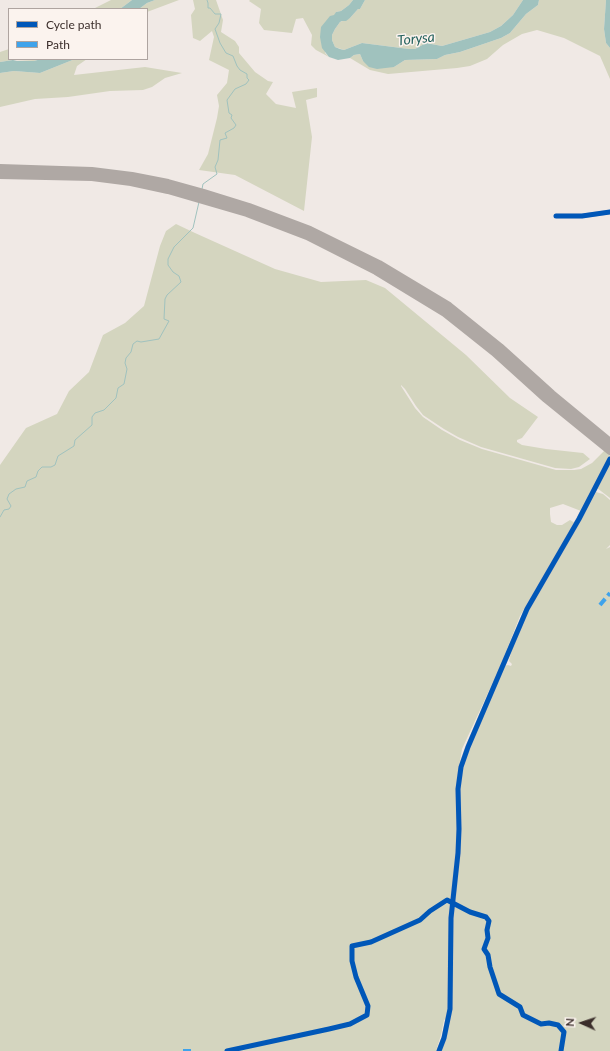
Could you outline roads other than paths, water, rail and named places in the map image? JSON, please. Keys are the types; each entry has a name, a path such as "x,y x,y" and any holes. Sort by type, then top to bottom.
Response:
{"highway":[{"path":"0,168 92,171 132,176 168,183 307,236 376,270 444,314 494,352 546,399 609,447"},
{"path":"0,175 92,178 131,182 200,196"}],"street":[{"path":"556,216 582,216 610,212"},
{"path":"439,1051 445,1034 450,1009 451,918 458,853 458,789 461,767 470,741 527,609 579,519 610,459"}],"water":[{"path":"132,0 155,0 140,8 121,8"},
{"path":"353,0 365,0 360,9 358,9 350,18 346,21 340,22 332,35 332,40 335,47 344,50 362,43 409,49 415,49 426,43 442,46 490,32 501,26 513,15 523,0 539,0 538,5 526,14 510,33 501,38 460,52 445,55 437,59 405,60 394,67 377,69 369,67 363,61 360,54 354,55 350,58 338,60 329,57 322,48 320,37 321,27 330,16 341,11"},
{"path":"606,0 610,0 610,48 606,43 604,29"},
{"path":"13,60 72,60 40,73 14,71 0,73 0,62"}],"waterway":[{"path":"202,189 203,184 217,174 215,167 218,160 220,140 227,138 225,133 234,128 236,125 231,118 232,115 229,113 227,100 235,89 246,84 249,80 247,78 247,74 240,70 237,66 233,56 226,53 220,43 215,29 219,23 221,14 215,14 210,8 208,8 207,0"},
{"path":"0,517 4,510 9,509 11,506 7,499 9,494 16,489 25,487 27,481 36,477 38,471 42,467 51,467 55,465 58,456 74,446 75,440 92,425 92,417 95,413 104,410 116,398 118,388 124,384 127,369 125,363 126,358 131,352 133,344 137,341 141,342 159,339 169,321 164,319 165,299 167,295 181,282 179,276 173,272 168,265 168,259 174,247 193,228 199,202"}],"water label":[{"name":"Torysa","path":"416,39"}]}
